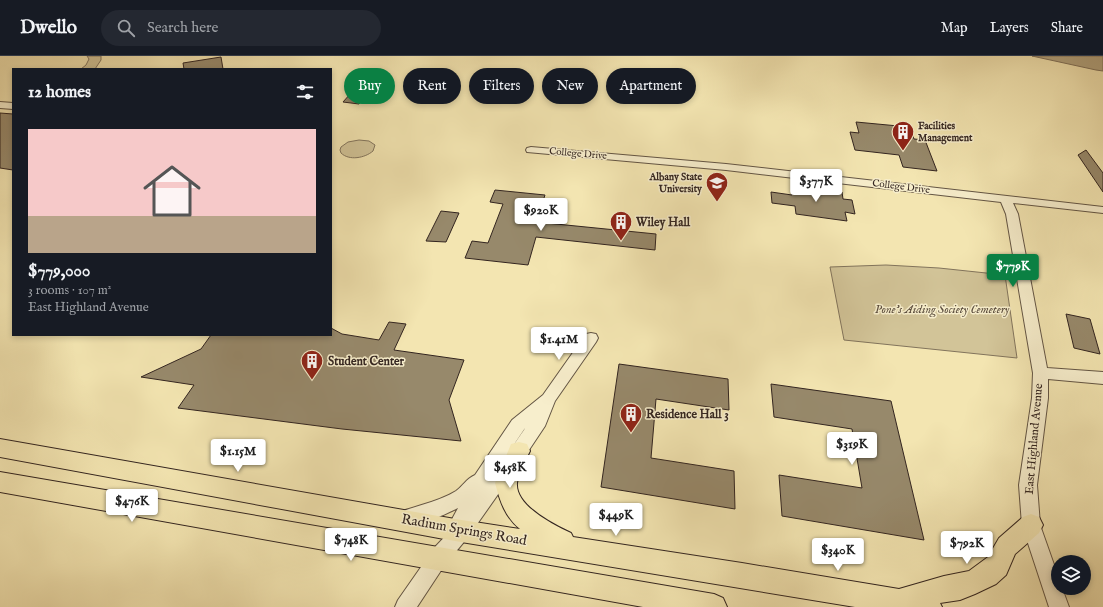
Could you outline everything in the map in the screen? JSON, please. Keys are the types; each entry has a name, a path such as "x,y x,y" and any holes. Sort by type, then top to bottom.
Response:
{"main road":[{"name":"Radium Springs Road","path":"4,449 399,520 742,575 929,607"},
{"path":"519,451 506,483 511,501 523,517 543,532 580,549"},
{"path":"0,482 714,607"},
{"path":"898,602 944,589 960,587 987,575 997,566 1007,546 1031,525"}],"street":[{"path":"0,104 12,106"},
{"name":"College Drive","path":"531,150 726,167 1103,210"},
{"name":"East Highland Avenue","path":"1005,199 1012,214 1040,373 1040,398 1028,485 1031,525 1059,607"},
{"path":"405,607 459,530 519,451 539,422 549,398 591,338"},
{"path":"1040,373 1103,378"},
{"path":"399,520 433,511 462,496 486,471 518,425 549,398"},
{"path":"459,530 486,471"}],"green space":[{"path":"87,56 101,56 101,60 96,68 82,68 86,65 89,59"},
{"path":"359,140 369,141 375,145 373,151 357,158 348,157 341,153 341,147 348,142"},
{"name":"Pone's Aiding Society Cemetery","path":"886,265 939,268 1005,275 1017,358 844,340 830,267"}],"shaded area":[{"path":"1032,56 1103,56 1103,71 1096,70"}],"building":[{"path":"221,57 223,68 184,68 183,63"},
{"path":"0,113 12,114 12,170 0,168"},
{"name":"Facilities Management","path":"856,122 909,127 914,139 925,140 937,171 903,167 899,155 855,150 850,132 859,133"},
{"path":"1086,150 1103,173 1103,192 1078,155"},
{"path":"792,186 842,192 843,199 852,200 855,214 845,212 847,221 796,214 795,206 772,203 771,192 792,195"},
{"path":"495,190 545,195 536,222 656,234 655,250 536,237 528,265 465,258 472,241 488,243 503,204 490,202"},
{"path":"441,211 459,213 446,242 426,241"},
{"path":"1066,314 1090,319 1100,354 1074,348"},
{"name":"Student Center","path":"389,322 406,324 394,350 464,360 449,400 461,441 342,429 178,408 194,385 141,377 201,349 210,336 332,336 332,329 342,334 379,340"},
{"name":"Residence Hall 3","path":"619,364 728,379 729,410 656,399 651,458 734,471 735,509 601,487"},
{"path":"771,384 891,401 924,540 782,516 779,475 862,488 852,429 774,417"}],"place":[{"name":"Facilities Management","path":"903,152"},
{"name":"Albany State University","path":"717,202"},
{"name":"Wiley Hall","path":"621,242"},
{"name":"Student Center","path":"312,380"},
{"name":"Residence Hall 3","path":"631,434"}]}
